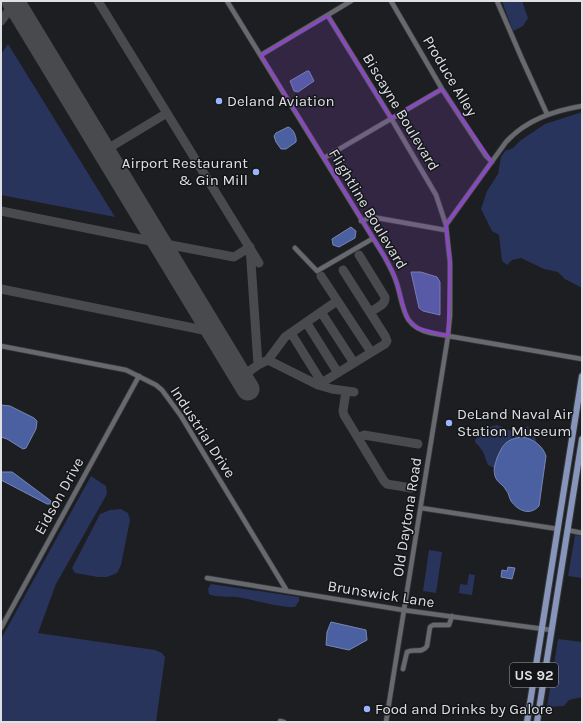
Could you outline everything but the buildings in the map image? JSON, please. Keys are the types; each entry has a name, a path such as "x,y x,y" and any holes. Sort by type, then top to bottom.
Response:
{"main road":[{"name":"US 92","path":"526,722 582,376"},
{"name":"US 92","path":"536,722 582,439"},
{"path":"560,514 562,524 567,530"},
{"path":"558,529 563,535 565,545"}],"street":[{"name":"Flightline Boulevard","path":"227,1 262,55 394,274 402,309 411,323 425,332 582,359"},
{"path":"262,55 351,1"},
{"name":"Produce Alley","path":"391,1 442,88 486,156 492,162"},
{"path":"497,1 547,114"},
{"name":"Biscayne Boulevard","path":"328,16 391,118 436,195 445,228 450,262 450,315 436,410"},
{"path":"324,158 442,88"},
{"path":"361,221 372,217 445,228 513,135 547,114 582,106"},
{"path":"295,248 317,271 372,239"},
{"name":"Industrial Drive","path":"1,346 126,370 156,385 162,390 170,400 287,591"},
{"name":"Eidson Drive","path":"1,628 139,376"},
{"name":"Old Daytona Road","path":"386,722 436,410"},
{"path":"421,508 558,529"},
{"path":"567,530 582,532"},
{"name":"Brunswick Lane","path":"208,578 404,610 551,630"},
{"path":"404,669 407,652 412,650 422,651 426,649 430,627 433,625 449,625 452,616"}],"highlighted area":[{"path":"328,16 391,118 442,89 492,162 446,225 450,262 448,336 417,328 407,318 394,274 261,55"}],"shaded area":[{"path":"502,1 522,1 528,18 523,26 513,31"},
{"path":"8,44 115,217 1,195 1,54"},
{"path":"309,71 314,81 298,92 294,91 290,81"},
{"path":"582,112 582,288 565,279 558,272 544,269 521,258 512,260 507,265 502,261 499,235 492,231 481,209 487,191 498,174 501,157 505,151 513,148 521,140 545,124"},
{"path":"288,127 292,129 296,142 286,149 281,149 274,136 276,133"},
{"path":"351,227 356,231 355,238 339,247 333,245 332,239"},
{"path":"411,272 421,272 437,277 440,282 440,315 423,311 419,308"},
{"path":"1,405 10,406 37,421 36,429 26,448 23,449 1,437"},
{"path":"497,425 512,431 528,426 535,437 537,444 530,440 524,439 508,442 501,448 494,468 488,465 481,448 475,440 484,430"},
{"path":"523,437 530,439 537,444 543,449 546,456 539,506 532,511 521,510 510,500 507,491 496,478 494,471 497,458 503,446 513,439"},
{"path":"1,472 12,472 51,501 51,504 47,504 1,480"},
{"path":"91,476 106,486 107,494 56,584 38,633 155,650 162,653 165,657 156,722 1,722 1,639"},
{"path":"121,509 128,513 130,520 121,565 117,573 107,577 98,577 75,573 72,568 100,514 110,510"},
{"path":"575,535 582,536 582,578 568,576"},
{"path":"429,550 442,552 436,593 423,591"},
{"path":"508,567 515,568 512,579 501,577 502,570 507,571"},
{"path":"469,574 475,575 472,595 459,593 460,584 467,585"},
{"path":"211,584 299,597 299,601 295,607 288,607 237,597 215,596 209,594 208,589"},
{"path":"331,622 366,630 367,640 349,650 326,645 327,632"},
{"path":"558,639 582,642 582,697 569,700 564,706 547,707"}],"taxiway":[{"path":"1,21 16,1"},
{"path":"98,1 259,263"},
{"path":"104,151 167,113"},
{"path":"1,211 234,257 250,247 258,365 241,377"},
{"path":"359,255 385,297 384,302 378,308 370,312"},
{"path":"318,385 385,344 387,341 343,270"},
{"path":"321,276 371,352"},
{"path":"1,289 213,332"},
{"path":"268,360 285,337 337,301"},
{"path":"321,312 354,363"},
{"path":"306,322 338,373"},
{"path":"291,333 322,383"},
{"path":"258,365 268,360 318,385 332,389 354,392"},
{"path":"346,391 343,411 344,415 384,481 387,484 411,488"},
{"path":"358,438 364,435 418,444"}],"runway":[{"path":"13,1 248,389"}],"place":[{"name":"Deland Aviation","path":"219,101"},
{"name":"Airport Restaurant & Gin Mill","path":"256,172"},
{"name":"DeLand Naval Air Station Museum","path":"449,423"},
{"name":"Food and Drinks by Galore","path":"367,709"}]}
